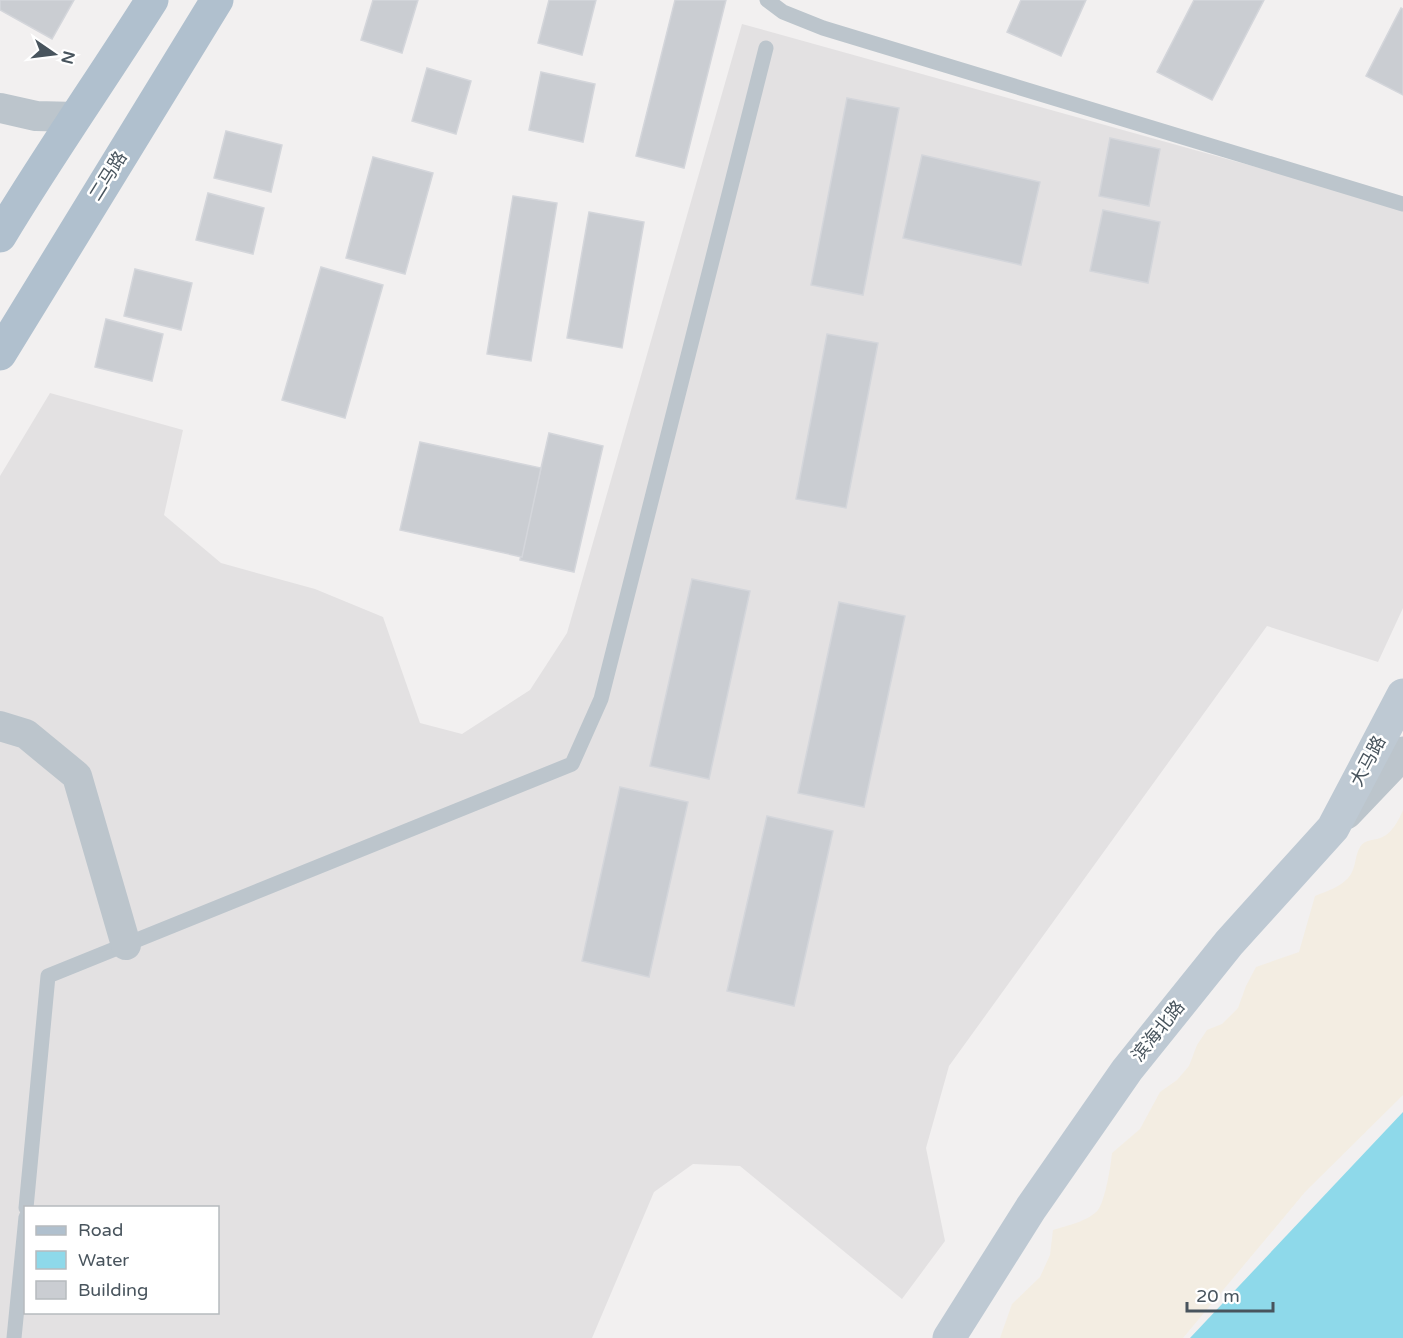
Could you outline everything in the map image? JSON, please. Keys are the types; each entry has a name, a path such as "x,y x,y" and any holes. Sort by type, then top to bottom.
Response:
{"main road":[{"path":"0,236 45,161 77,117 152,0"},
{"name":"二马路","path":"0,354 217,0"},
{"name":"大马路","path":"1333,828 1403,694"},
{"name":"滨海北路","path":"949,1338 1031,1208 1127,1070 1230,943 1333,828"}],"street":[{"path":"0,108 36,116 77,117"},
{"path":"0,726 26,734 77,776 126,945"},
{"name":"滨海北路","path":"1333,828 1403,753"}],"lane":[{"path":"767,0 783,12 823,28 1403,204"},
{"path":"26,1206 48,976 572,764 601,699 766,48"},
{"path":"14,1338 24,1237"}],"shaded area":[{"path":"742,24 1403,208 1403,608 1378,662 1267,626 949,1066 926,1148 945,1241 902,1299 740,1166 693,1164 654,1192 592,1338 0,1338 0,476 50,393 183,430 164,515 221,563 315,589 383,617 420,723 462,734 530,690 567,633"}],"sand":[{"path":"1403,810 1403,1095 1305,1192 1183,1338 1000,1338 1012,1304 1040,1277 1050,1255 1053,1230 1083,1220 1098,1210 1105,1191 1112,1153 1140,1129 1160,1092 1177,1080 1189,1066 1197,1045 1207,1030 1222,1024 1238,1008 1256,967 1299,952 1315,896 1344,882 1353,871 1357,853 1362,844 1388,834"}],"water":[{"path":"1403,1112 1403,1338 1190,1338"}],"building":[{"path":"0,0 74,0 52,39 0,10"},
{"path":"373,0 418,0 402,53 361,40"},
{"path":"549,0 596,0 582,55 538,43"},
{"path":"675,0 726,0 684,168 636,156"},
{"path":"1021,0 1086,0 1061,56 1007,32"},
{"path":"1194,0 1264,0 1212,100 1157,72"},
{"path":"1401,8 1403,9 1403,95 1366,76"},
{"path":"427,68 471,81 456,134 412,121"},
{"path":"541,72 595,84 583,142 529,130"},
{"path":"847,98 899,108 863,295 811,285"},
{"path":"226,131 282,145 271,192 214,178"},
{"path":"1110,138 1160,149 1149,206 1099,196"},
{"path":"922,155 1040,182 1021,265 903,238"},
{"path":"373,157 433,173 405,274 346,258"},
{"path":"208,193 264,208 253,254 196,240"},
{"path":"513,196 557,203 531,361 487,354"},
{"path":"1103,210 1160,222 1148,283 1090,271"},
{"path":"589,212 644,222 622,348 567,338"},
{"path":"321,267 383,285 345,418 282,400"},
{"path":"135,269 192,283 181,330 124,316"},
{"path":"106,319 163,334 152,381 95,367"},
{"path":"827,334 878,343 846,508 796,499"},
{"path":"549,433 603,446 574,572 520,560"},
{"path":"420,442 541,468 522,557 400,530"},
{"path":"692,579 750,591 709,779 650,766"},
{"path":"839,602 905,616 864,807 798,793"},
{"path":"620,787 688,802 649,977 582,961"},
{"path":"767,816 833,831 794,1006 727,991"}]}
